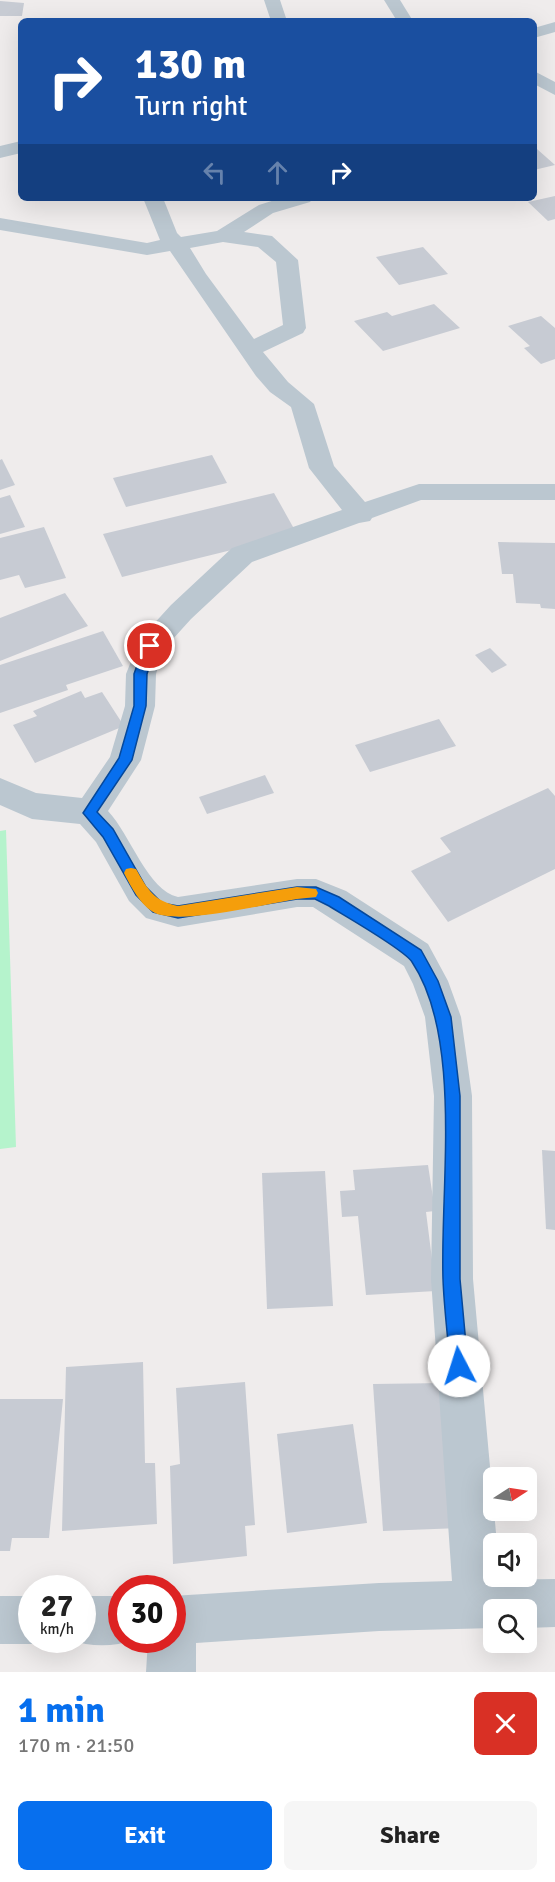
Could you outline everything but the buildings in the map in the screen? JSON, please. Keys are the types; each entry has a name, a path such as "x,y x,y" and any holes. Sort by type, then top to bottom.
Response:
{"street":[{"path":"272,0 278,18"},
{"path":"392,0 403,18"},
{"path":"537,32 555,27"},
{"path":"537,78 555,90"},
{"path":"0,152 18,148"},
{"path":"154,201 168,236 176,243 197,277 264,371 279,387 302,404 322,468 361,515"},
{"path":"223,236 266,209 293,201"},
{"path":"0,224 147,249 223,236 264,241 286,260 295,328 250,350"},
{"path":"90,813 125,760 140,706 141,674 150,646 181,612 242,555 361,515 419,492 555,492"},
{"path":"0,791 32,806 68,808 90,813 108,833 141,891 158,908 178,912 297,893 316,893 334,901 416,955 430,981 443,1017 453,1096 452,1279 478,1604"},
{"path":"186,1619 379,1607 555,1604"},
{"path":"0,1620 18,1620"},
{"path":"171,1672 172,1653"}],"green space":[{"path":"6,830 16,1147 0,1149 0,831"}],"slow traffic":[{"path":"131,873 141,891 158,908 178,912 297,893 311,893"}],"route":[{"path":"150,646 141,674 140,706 125,760 90,813 108,833 141,891 158,908 178,912 297,893 316,893 334,901 416,955 430,981 443,1017 453,1096 452,1279 459,1366"}]}
